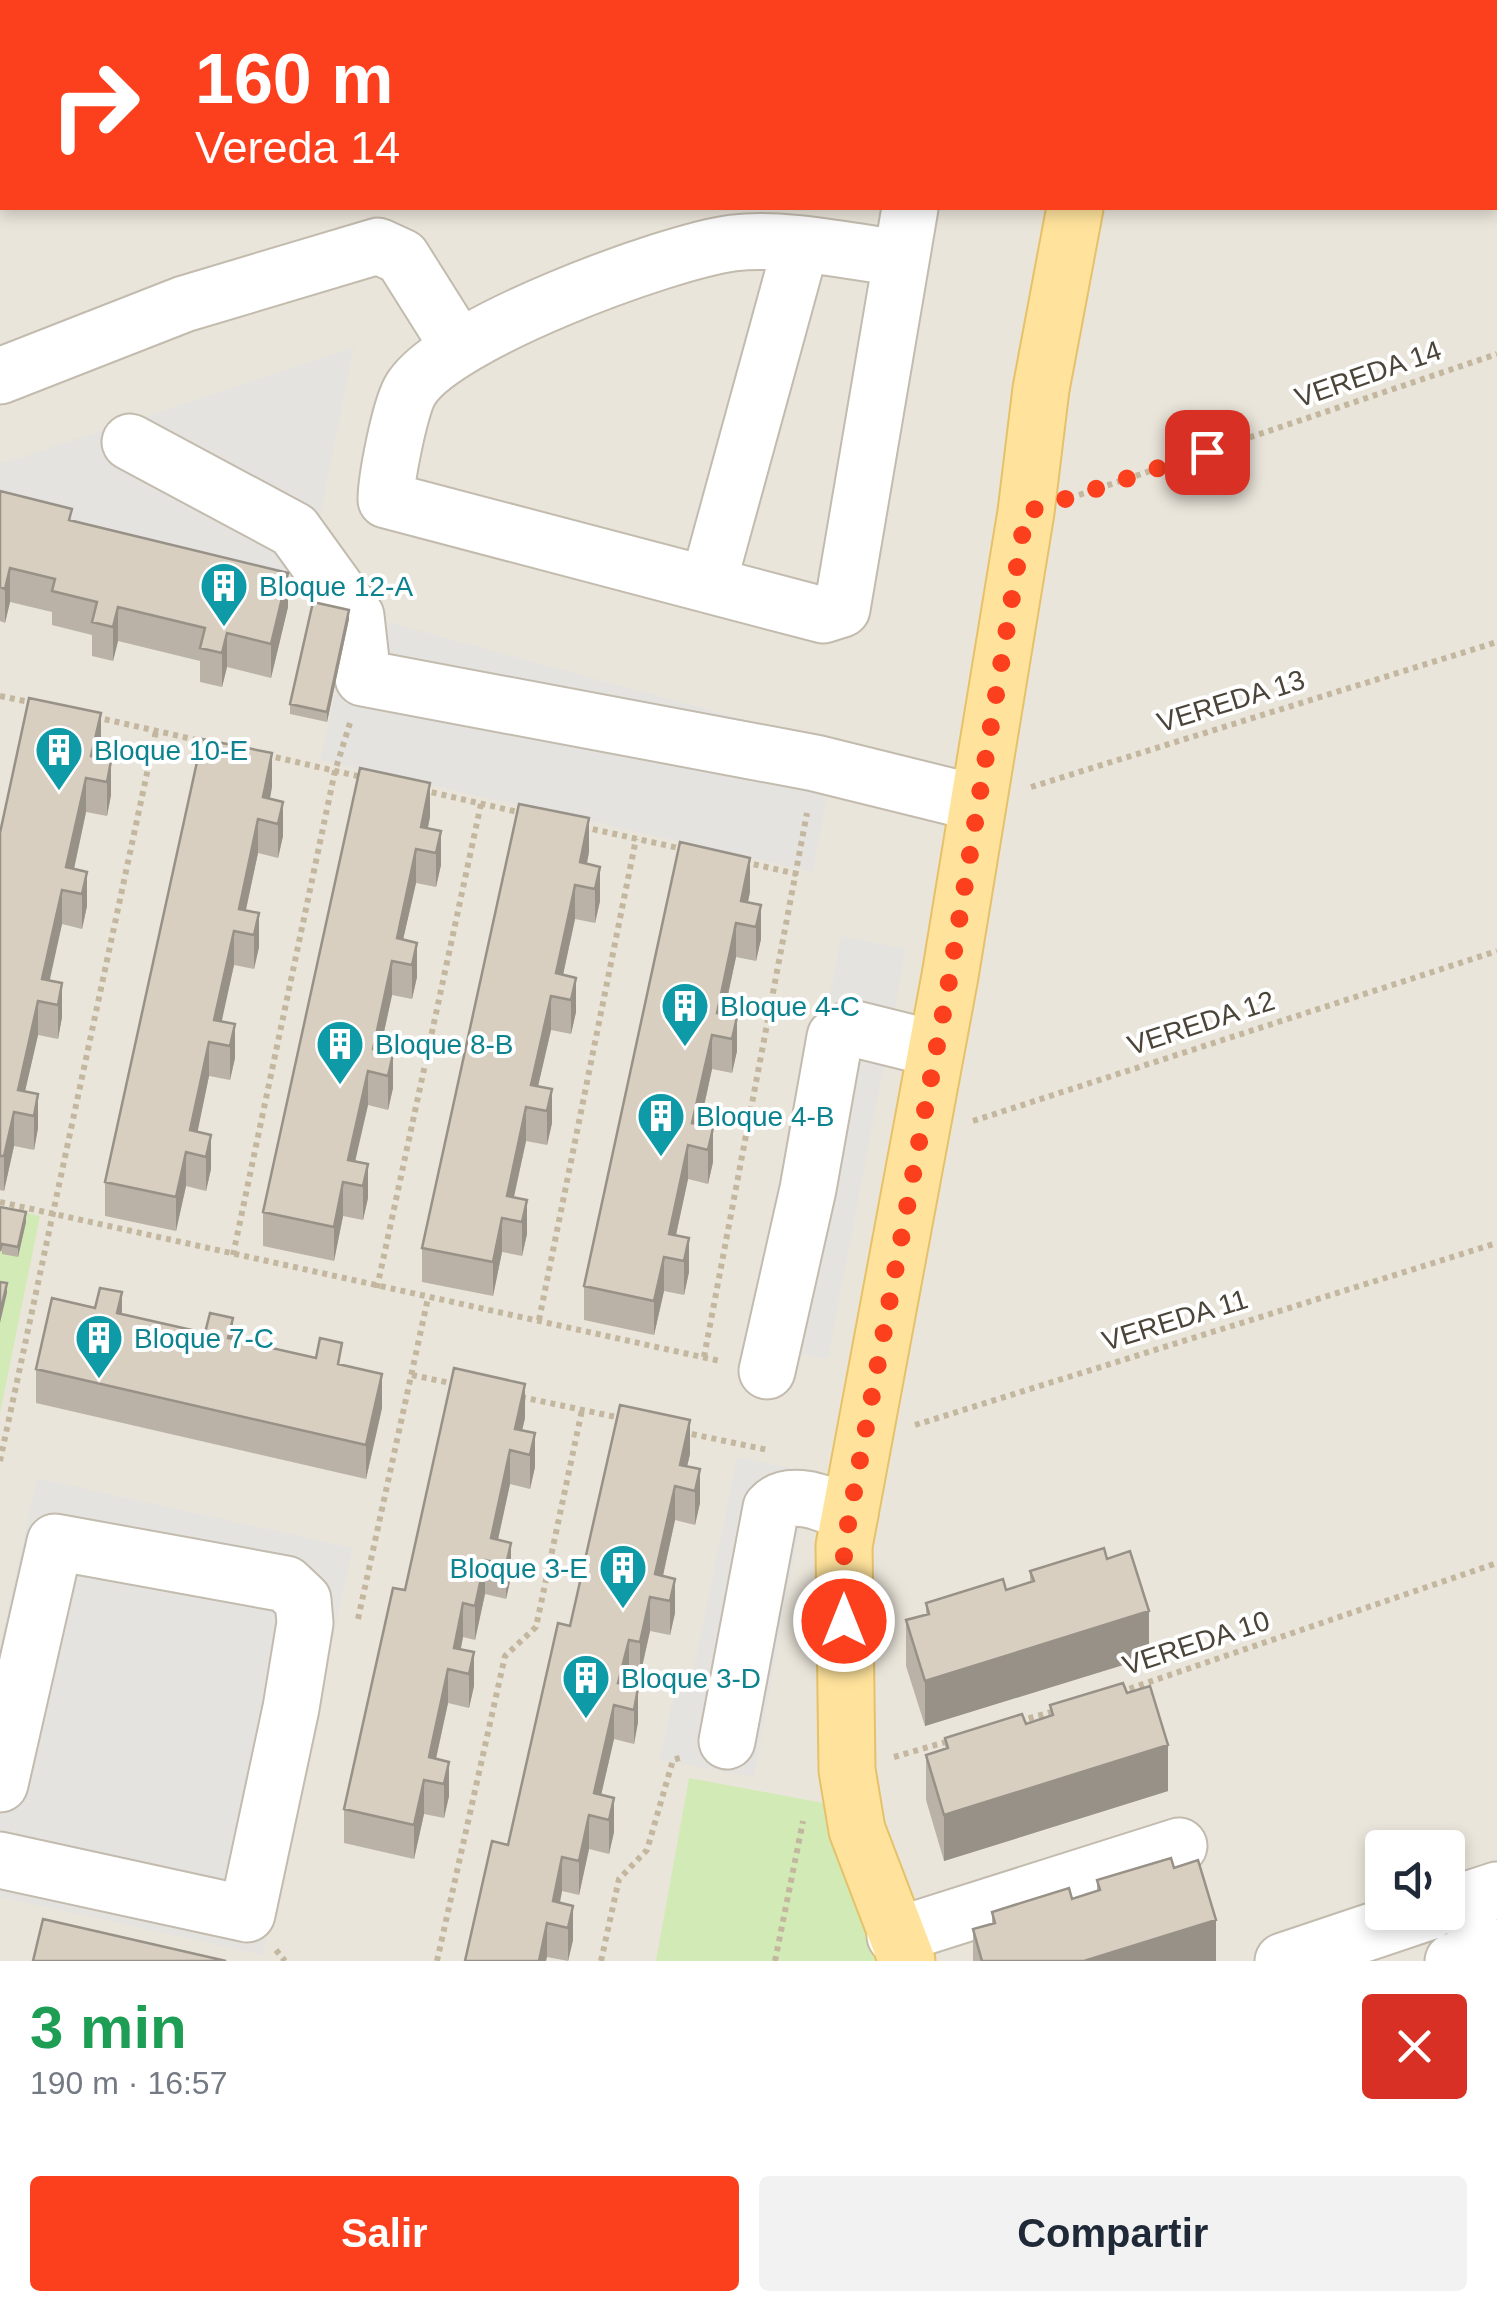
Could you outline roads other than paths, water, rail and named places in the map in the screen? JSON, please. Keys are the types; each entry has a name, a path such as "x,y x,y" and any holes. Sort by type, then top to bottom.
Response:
{"main road":[{"path":"901,1948 857,1830 846,1770 844,1546 936,1049 1026,512 1041,389 1075,210"}],"street":[{"path":"905,233 842,610 823,615 386,500 410,389 458,346 645,264 732,244 801,245 905,233"},
{"path":"708,584 801,245"},
{"path":"0,376 184,304 378,246 402,257 458,346"},
{"path":"130,442 294,530 356,616 363,678 815,763 978,803"},
{"path":"767,1371 808,1190 835,1038 851,1028 936,1049"},
{"path":"726,1742 772,1508 788,1498 823,1503 850,1514"},
{"path":"0,1784 54,1542 286,1584 302,1600 305,1623 291,1708 247,1914 0,1860"},
{"path":"901,1948 1178,1846"},
{"path":"1465,1900 1497,1890"},
{"path":"1283,1961 1375,1930"},
{"path":"1452,1961 1497,1947"}],"place":[{"name":"Bloque 12-A","path":"224,628"},
{"name":"Bloque 10-E","path":"59,792"},
{"name":"Bloque 4-C","path":"685,1048"},
{"name":"Bloque 8-B","path":"340,1086"},
{"name":"Bloque 4-B","path":"661,1158"},
{"name":"Bloque 7-C","path":"99,1380"},
{"name":"Bloque 3-E","path":"623,1610"},
{"name":"Bloque 3-D","path":"586,1720"}]}
